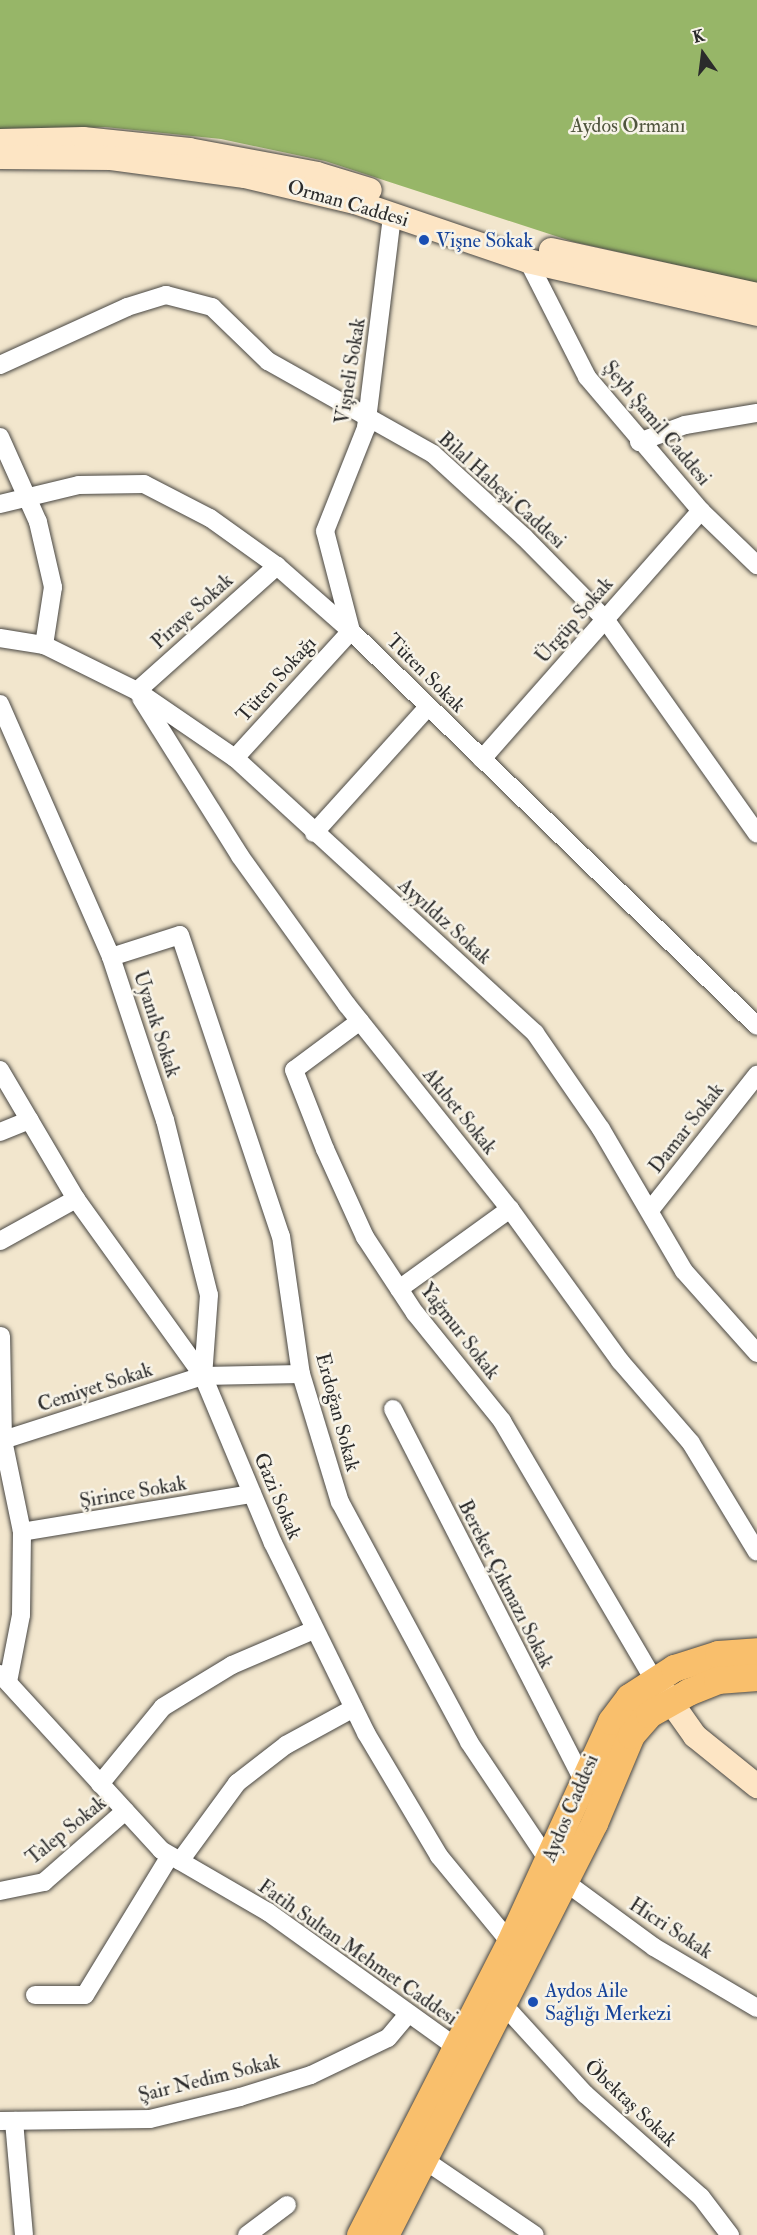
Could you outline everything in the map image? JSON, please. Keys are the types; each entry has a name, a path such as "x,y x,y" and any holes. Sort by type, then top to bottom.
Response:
{"main road":[{"name":"Aydos Caddesi","path":"385,2235 423,2159 510,1942 548,1860 582,1778 611,1721 653,1678 718,1654 757,1651"},
{"name":"Aydos Caddesi","path":"360,2235 464,2053 501,2002 564,1881 631,1735 671,1700 717,1680 757,1677"}],"street":[{"name":"Orman Caddesi","path":"0,141 125,142 239,158 317,174 548,249 757,295"},
{"name":"Orman Caddesi","path":"0,158 111,158 234,174 392,215 528,261 757,314"},
{"name":"Vişneli Sokak","path":"351,630 325,531 367,417 392,215"},
{"name":"Şeyh Şamil Caddesi","path":"528,261 587,377 639,442 701,511 757,565"},
{"name":"Bilal Habeşi Caddesi","path":"0,365 127,307 166,295 212,307 267,361 433,454 605,619 757,834"},
{"path":"639,442 685,425 757,413"},
{"path":"0,437 38,522 53,587 44,645"},
{"name":"Tüten Sokak","path":"0,504 79,485 144,484 210,518 277,566 351,630 757,1026"},
{"name":"Ürgüp Sokak","path":"482,759 701,511"},
{"name":"Piraye Sokak","path":"137,691 277,566"},
{"name":"Tüten Sokağı","path":"235,758 351,630"},
{"name":"Ayyıldız Sokak","path":"0,638 44,645 137,691 235,758 535,1034 651,1209 684,1271 757,1353"},
{"name":"Akıbet Sokak","path":"137,691 240,856 360,1021 510,1209 620,1361 691,1443 757,1552"},
{"name":"Uyanık Sokak","path":"0,704 111,957 193,1219 208,1295 203,1376"},
{"path":"314,833 428,707"},
{"name":"Erdoğan Sokak","path":"111,957 180,935 281,1236 301,1374 340,1502 469,1742 548,1860"},
{"name":"Yağmur Sokak","path":"360,1021 294,1070 365,1237 399,1289 502,1421 653,1678"},
{"name":"Gazi Sokak","path":"0,1070 76,1199 203,1376 252,1494 314,1630 354,1708 439,1856 510,1942"},
{"name":"Damar Sokak","path":"651,1209 757,1075"},
{"path":"0,1132 30,1120"},
{"path":"0,1241 76,1199"},
{"path":"399,1289 510,1209"},
{"path":"2,1335 2,1440 22,1532 21,1615 4,1678"},
{"name":"Cemiyet Sokak","path":"2,1440 203,1376 301,1374"},
{"name":"Bereket Çıkmazı Sokak","path":"393,1409 582,1778"},
{"name":"Şirince Sokak","path":"22,1532 252,1494"},
{"path":"100,1784 163,1707 232,1665 314,1630"},
{"name":"Fatih Sultan Mehmet Caddesi","path":"4,1678 125,1812 175,1859 268,1912 464,2053"},
{"path":"653,1678 695,1736 757,1786"},
{"path":"35,1995 86,1995 175,1859 237,1783 286,1744 354,1708"},
{"name":"Talep Sokak","path":"0,1891 44,1882 125,1812"},
{"name":"Hicri Sokak","path":"564,1881 654,1947 753,2000"},
{"name":"Öbektaş Sokak","path":"501,2002 585,2094 701,2197 730,2235"},
{"name":"Şair Nedim Sokak","path":"7,2121 150,2119 240,2097 311,2075 388,2038 408,2014"},
{"path":"7,2121 24,2235"},
{"path":"423,2159 535,2235"},
{"path":"247,2235 287,2205"}],"green space":[{"name":"Aydos Ormanı","path":"0,0 757,0 757,283 574,242 325,161 221,139 105,127 0,132"}],"place":[{"name":"Vişne Sokak","path":"424,240"},
{"name":"Aydos Aile Sağlığı Merkezi","path":"533,2002"}]}
